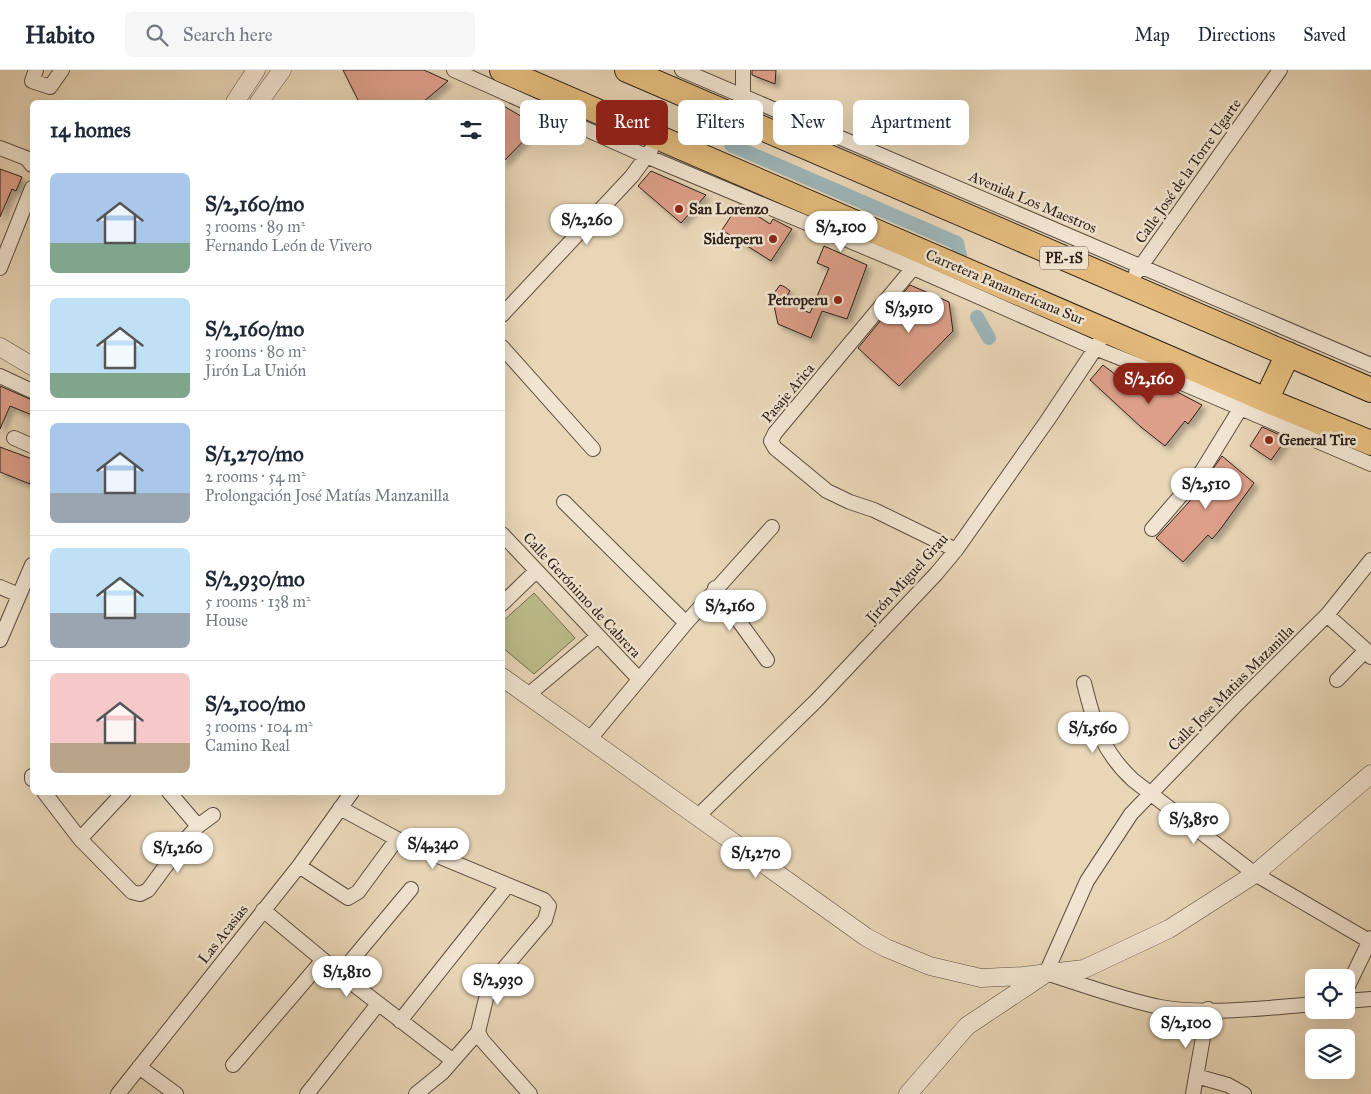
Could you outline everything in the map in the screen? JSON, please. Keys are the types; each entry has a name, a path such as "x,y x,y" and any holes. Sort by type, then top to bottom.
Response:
{"highway":[{"name":"Carretera Panamericana Sur","path":"502,70 653,147 922,262 984,278 1101,339 1252,400 1371,443"},
{"name":"PE-1S","path":"627,70 1371,390"},
{"path":"1252,400 1288,354"}],"street":[{"path":"36,70 32,81 50,87 62,70"},
{"path":"260,100 282,70"},
{"path":"454,70 653,147 632,176 505,312"},
{"name":"Avenida Los Maestros","path":"682,70 1371,365"},
{"path":"743,70 743,96"},
{"name":"Calle José de la Torre Ugarte","path":"1128,285 1280,70"},
{"path":"236,100 254,72 269,86"},
{"path":"0,148 26,158 30,163"},
{"path":"0,268 30,193"},
{"path":"922,262 1101,339"},
{"name":"Pasaje Arica","path":"922,262 775,433 771,441 775,448 827,491 850,502 874,510 956,550"},
{"name":"Jirón Miguel Grau","path":"696,817 817,700 919,593 956,550 1101,339"},
{"path":"0,347 30,365"},
{"path":"505,350 593,449"},
{"path":"0,376 30,390"},
{"path":"1152,529 1202,471 1252,400 1371,464"},
{"path":"14,438 30,445"},
{"path":"564,502 686,623"},
{"path":"589,740 715,588 772,527"},
{"name":"Calle Gerónimo de Cabrera","path":"505,537 597,637 639,679"},
{"name":"Calle Jose Matias Mazanilla","path":"1046,973 1087,881 1115,834 1150,794 1327,614 1371,560"},
{"path":"0,640 30,570"},
{"path":"505,601 536,571"},
{"path":"0,587 19,595"},
{"path":"715,588 768,660"},
{"path":"1327,614 1369,654 1337,680"},
{"path":"528,695 597,637"},
{"path":"505,679 844,923 900,954 930,966 981,978 1023,976 1084,969 1169,929 1255,874 1371,774"},
{"path":"1084,683 1096,725 1115,763 1150,794 1255,874 1370,941 1355,972"},
{"path":"46,795 80,839 132,892 140,894 148,890 198,826 213,815"},
{"path":"80,839 121,795"},
{"path":"172,795 198,826"},
{"name":"Las Acasias","path":"118,1094 299,866 350,795"},
{"path":"340,808 397,839 544,900 549,906 549,912 545,920 489,986 478,1032 443,1072 416,1094"},
{"path":"299,866 348,898 358,892 397,839"},
{"path":"400,1021 508,885"},
{"path":"340,974 410,889"},
{"path":"263,910 340,974 452,1060"},
{"path":"233,1064 323,960"},
{"path":"1046,973 1123,998 1162,1007 1208,1010 1305,1005"},
{"path":"908,1094 967,1026 1046,973"},
{"path":"1355,1001 1371,1000"},
{"path":"308,1094 378,1004"},
{"path":"1193,1094 1208,1010"},
{"path":"478,1032 482,1040 530,1094"},
{"path":"139,1067 176,1094"},
{"path":"1196,1076 1228,1085 1244,1094"}],"green space":[{"path":"534,593 575,638 534,674 505,650 505,619"}],"building":[{"path":"343,70 424,70 448,81 425,100 358,100"},
{"path":"752,70 776,70 775,84 752,75"},
{"path":"505,107 519,115 520,144 505,160"},
{"path":"0,169 22,177 16,191 12,189 0,217"},
{"name":"San Lorenzo","path":"651,171 706,195 681,223 638,186"},
{"path":"739,204 770,224 773,219 792,229 771,261 722,230"},
{"path":"824,246 867,265 847,319 822,311 811,338 778,324 772,296 780,285 785,287 790,291 783,302 810,313 829,268 817,263"},
{"path":"910,285 949,302 953,331 899,386 858,348"},
{"path":"1103,365 1147,399 1160,383 1202,405 1188,424 1185,421 1165,446 1141,427 1090,380"},
{"path":"0,386 30,399 30,414 10,406 0,429"},
{"name":"General Tire","path":"1262,427 1287,438 1271,460 1250,446"},
{"path":"0,447 30,458 30,484 0,472"},
{"path":"1222,456 1254,483 1212,539 1208,535 1183,562 1156,538 1189,502"}],"waterway":[{"path":"731,145 957,243 960,256"},
{"path":"977,317 989,338"}],"place":[{"name":"San Lorenzo","path":"679,209"},
{"name":"Siderperu","path":"773,239"},
{"name":"Petroperu","path":"838,300"},
{"name":"General Tire","path":"1269,440"}]}
